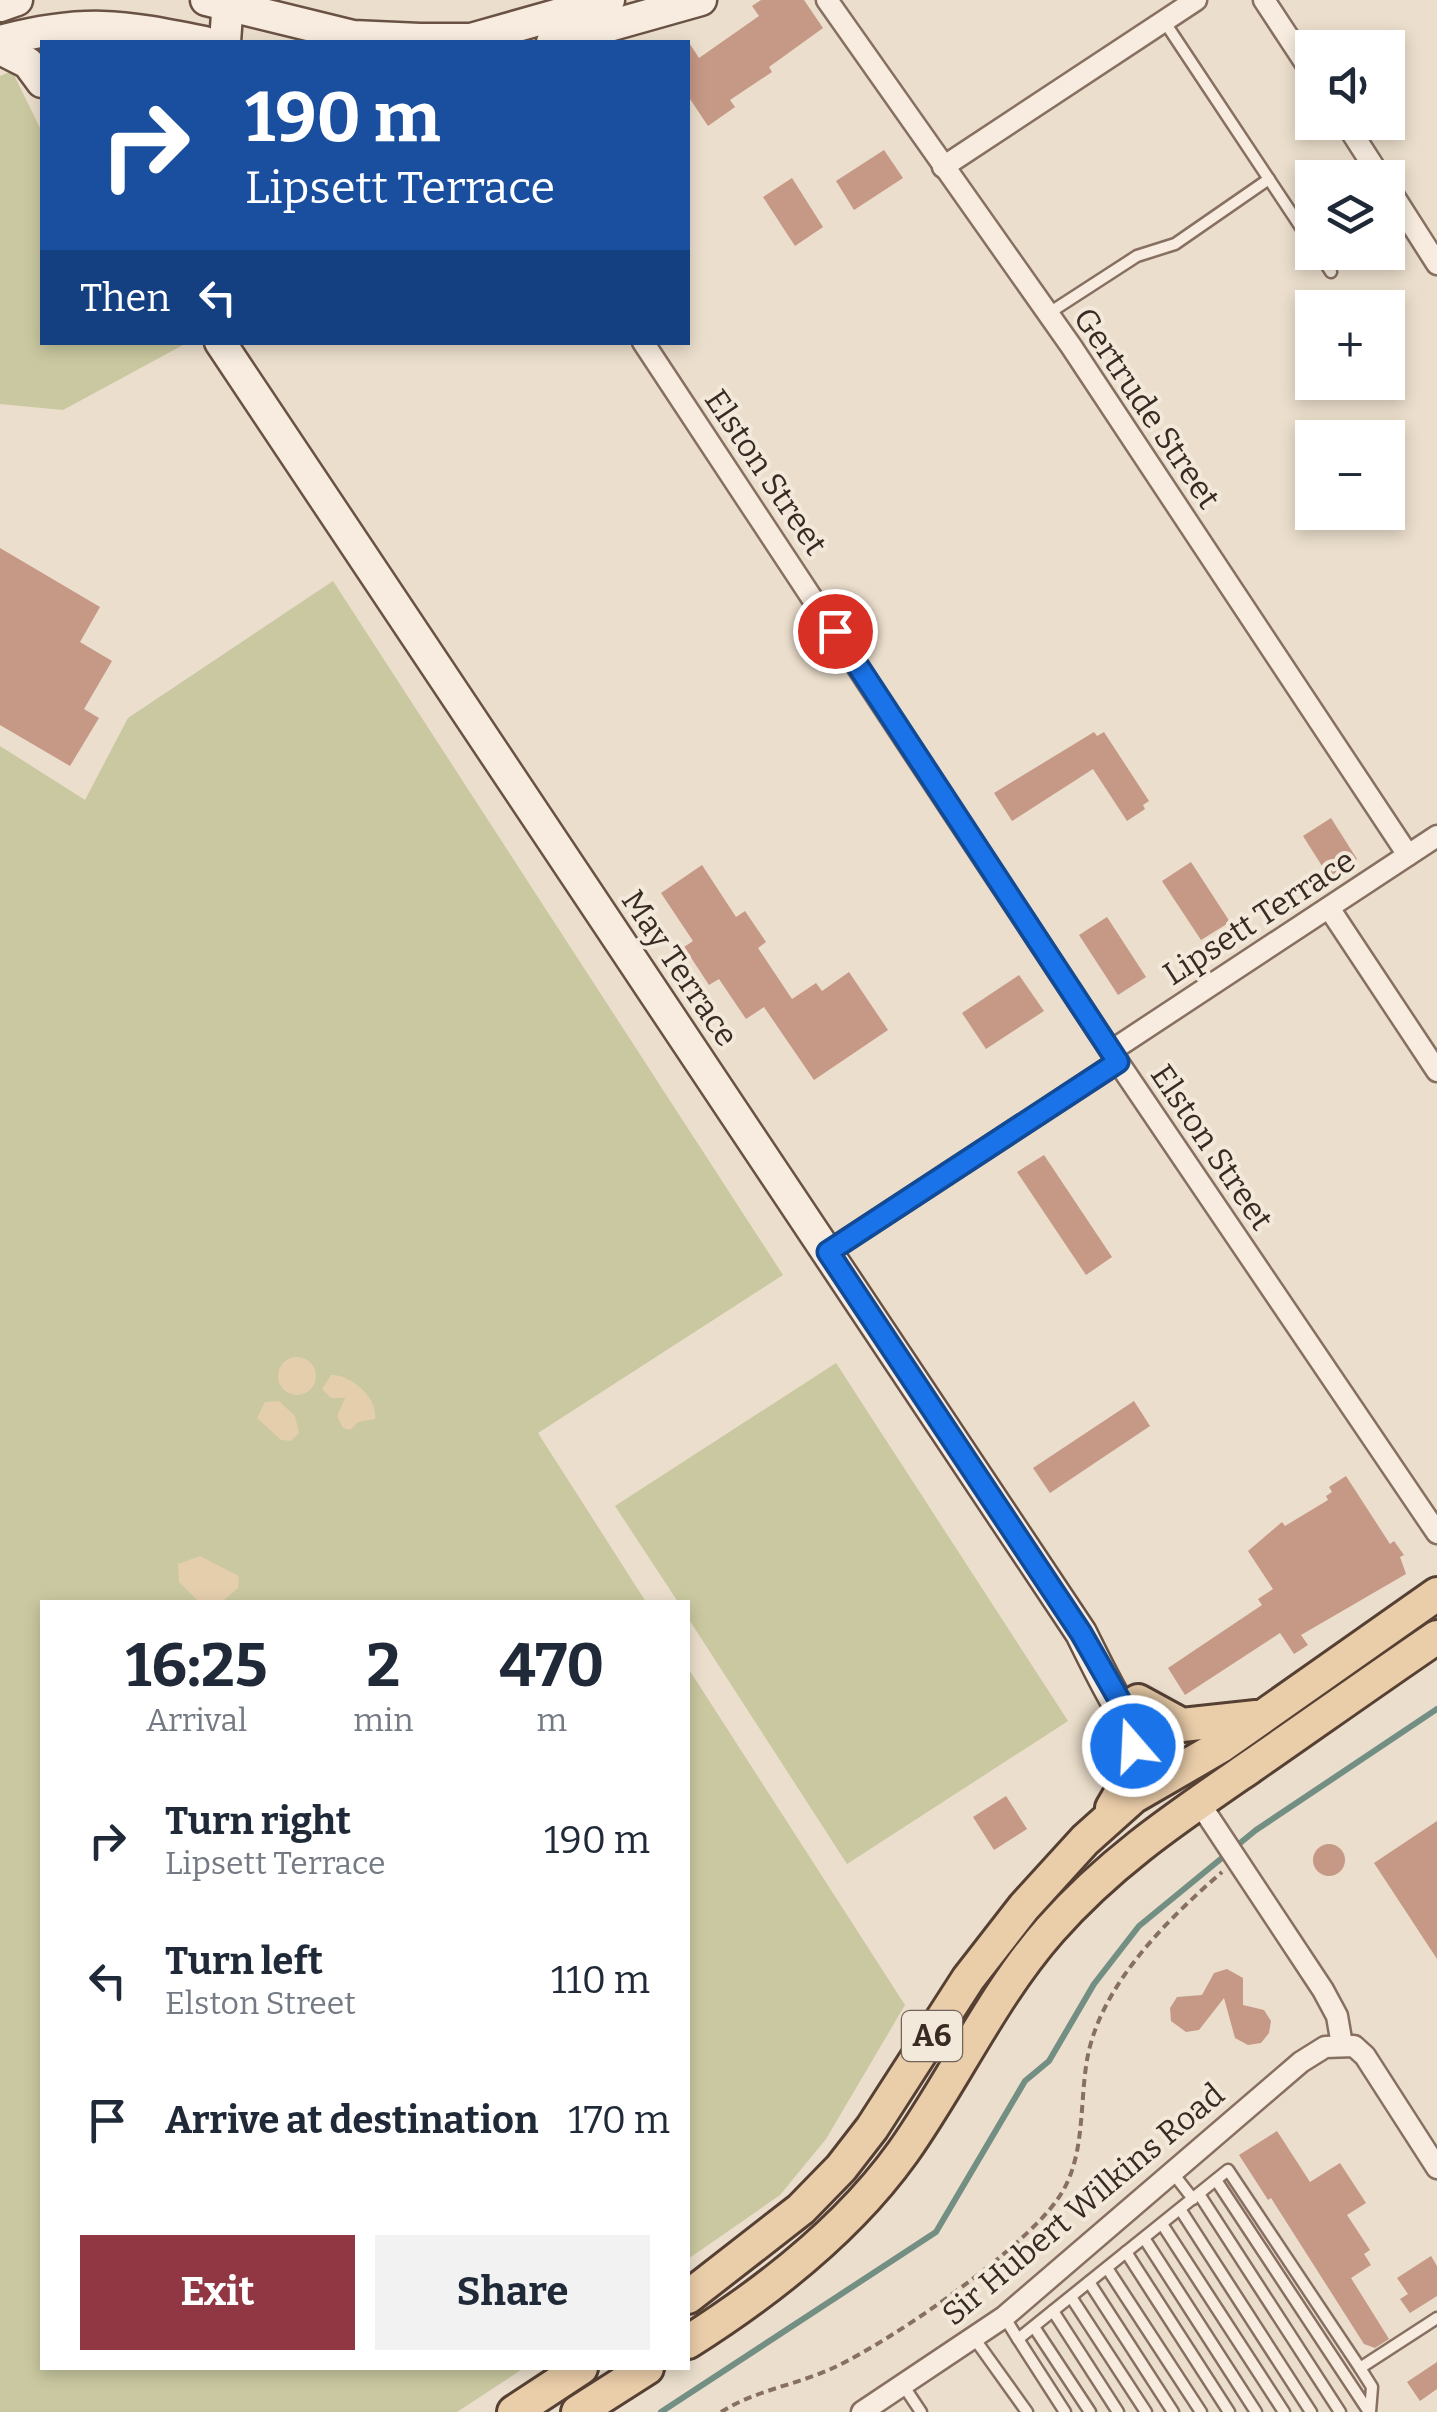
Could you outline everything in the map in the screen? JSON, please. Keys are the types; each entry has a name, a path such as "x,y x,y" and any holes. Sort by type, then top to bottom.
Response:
{"main road":[{"name":"A6","path":"690,2295 789,2219 840,2168 872,2128 968,1979 1024,1907 1095,1832 1133,1797 1220,1746 1437,1594"},
{"name":"A6","path":"690,2341 745,2306 789,2270 868,2192 902,2154 1049,1932 1157,1828 1437,1637"},
{"path":"1095,1832 1132,1774 1133,1708 1182,1725 1260,1716"},
{"path":"1157,1828 1172,1772 1204,1773 1259,1760"},
{"path":"514,2412 578,2370"},
{"path":"578,2412 644,2370"}],"street":[{"path":"0,6 17,0"},
{"path":"266,0 298,26"},
{"path":"225,40 221,1 298,26 352,36 471,39 608,0"},
{"path":"559,40 701,0"},
{"name":"Gertrude Street","path":"827,0 1048,314 1408,855"},
{"path":"943,167 1196,0"},
{"path":"1264,0 1295,48"},
{"path":"0,40 48,24 182,40"},
{"path":"0,48 28,63 40,79"},
{"path":"1405,213 1437,264"},
{"path":"1418,233 1437,221"},
{"name":"May Terrace","path":"222,345 1081,1633 1133,1708 1171,1753 1172,1772"},
{"name":"Elston Street","path":"645,345 1437,1533"},
{"name":"Lipsett Terrace","path":"828,1252 1437,836"},
{"path":"1329,908 1437,1071"},
{"path":"1198,1801 1323,1990 1337,2016 1342,2045 1354,2046 1366,2056 1437,2168"},
{"name":"Sir Hubert Wilkins Road","path":"862,2412 1004,2317 1301,2062 1325,2047 1342,2045"}],"lane":[{"path":"1164,21 1295,218"},
{"path":"1048,314 1137,256 1175,244 1269,179"},
{"path":"1018,2339 1228,2170 1372,2387 1369,2412"},
{"path":"1172,2171 1196,2196 1340,2412"},
{"path":"1216,2180 1369,2412"},
{"path":"1180,2209 1311,2412"},
{"path":"1162,2224 1284,2412"},
{"path":"1144,2238 1256,2412"},
{"path":"1126,2252 1229,2412"},
{"path":"1107,2268 1202,2412"},
{"path":"1090,2282 1174,2412"},
{"path":"1071,2296 1146,2412"},
{"path":"1053,2312 1118,2412"},
{"path":"1004,2317 1065,2412"},
{"path":"1360,2368 1437,2318"},
{"path":"1034,2326 1090,2412"},
{"path":"973,2337 1028,2412"},
{"path":"903,2384 921,2412"}],"path":[{"path":"720,2412 756,2393 834,2368 932,2307 1045,2216 1073,2170 1087,2057 1096,2025 1133,1966 1164,1928 1237,1860"}],"green space":[{"path":"12,71 40,128 40,345 183,345 63,410 0,404 0,76"},
{"path":"333,581 783,1275 538,1433 645,1600 40,1600 40,2370 521,2370 457,2412 0,2412 0,746 85,800 128,718"},
{"path":"836,1363 1068,1721 847,1864 690,1621 690,1600 677,1600 615,1506"},
{"path":"690,1671 905,2005 826,2139 780,2195 690,2258"}],"sand":[{"path":"297,1357 310,1363 316,1376 310,1389 297,1395 284,1389 278,1376 284,1363"},
{"path":"331,1375 346,1378 362,1389 372,1403 375,1419 358,1422 350,1430 343,1428 337,1416 345,1398 331,1398 322,1389"},
{"path":"279,1401 295,1416 299,1433 291,1441 281,1440 257,1418 265,1402"},
{"path":"200,1556 239,1576 238,1588 224,1600 197,1600 179,1582 178,1564"}],"building":[{"path":"761,0 804,0 823,28 769,67 772,72 730,100 735,107 708,126 690,99 690,44 699,58 759,16 752,6"},
{"path":"884,150 903,178 854,210 836,181"},
{"path":"792,178 823,227 795,246 763,197"},
{"path":"0,548 100,607 80,642 112,661 84,709 99,718 70,766 0,725"},
{"path":"1094,732 1097,736 1104,732 1149,801 1143,805 1145,809 1127,821 1093,769 1012,821 994,793"},
{"path":"1331,818 1357,859 1329,877 1303,836"},
{"path":"1191,862 1230,922 1201,940 1162,881"},
{"path":"702,865 736,917 745,911 766,942 758,948 792,999 816,983 822,991 849,972 888,1030 814,1080 764,1007 746,1019 719,979 709,985 684,947 693,941 661,893"},
{"path":"1107,917 1146,977 1118,995 1079,935"},
{"path":"1019,975 1044,1011 986,1049 962,1013"},
{"path":"1044,1155 1112,1257 1086,1275 1017,1172"},
{"path":"1134,1401 1150,1426 1050,1493 1033,1468"},
{"path":"1346,1476 1390,1544 1394,1541 1404,1555 1400,1557 1406,1574 1301,1635 1308,1645 1294,1654 1280,1633 1185,1695 1168,1668 1262,1605 1258,1599 1273,1589 1248,1551 1282,1522 1285,1526 1328,1500 1326,1496 1332,1492 1329,1487"},
{"path":"1006,1796 1027,1829 994,1850 973,1817"},
{"path":"1437,1821 1437,1959 1374,1863"},
{"path":"1329,1844 1341,1848 1345,1860 1341,1872 1329,1876 1317,1872 1313,1860 1317,1848"},
{"path":"1227,1969 1243,1978 1243,2005 1264,2010 1271,2021 1269,2033 1261,2043 1248,2045 1235,2038 1224,1998 1199,2030 1186,2032 1171,2021 1170,2008 1177,1997 1202,1995 1214,1973"},
{"path":"1277,2131 1310,2182 1340,2163 1366,2203 1347,2215 1370,2250 1364,2254 1371,2265 1351,2278 1389,2339 1375,2348 1364,2344 1239,2155"},
{"path":"1431,2256 1437,2266 1437,2296 1410,2313 1400,2299 1408,2294 1397,2278"},
{"path":"1437,2362 1437,2389 1420,2401 1407,2382"}],"waterway":[{"path":"661,2412 936,2232 1025,2081 1049,2061 1094,1984 1139,1926 1256,1830 1437,1709"}],"route":[{"path":"835,631 1114,1049 1118,1062 828,1252 1081,1633 1128,1715 1133,1746"}]}
